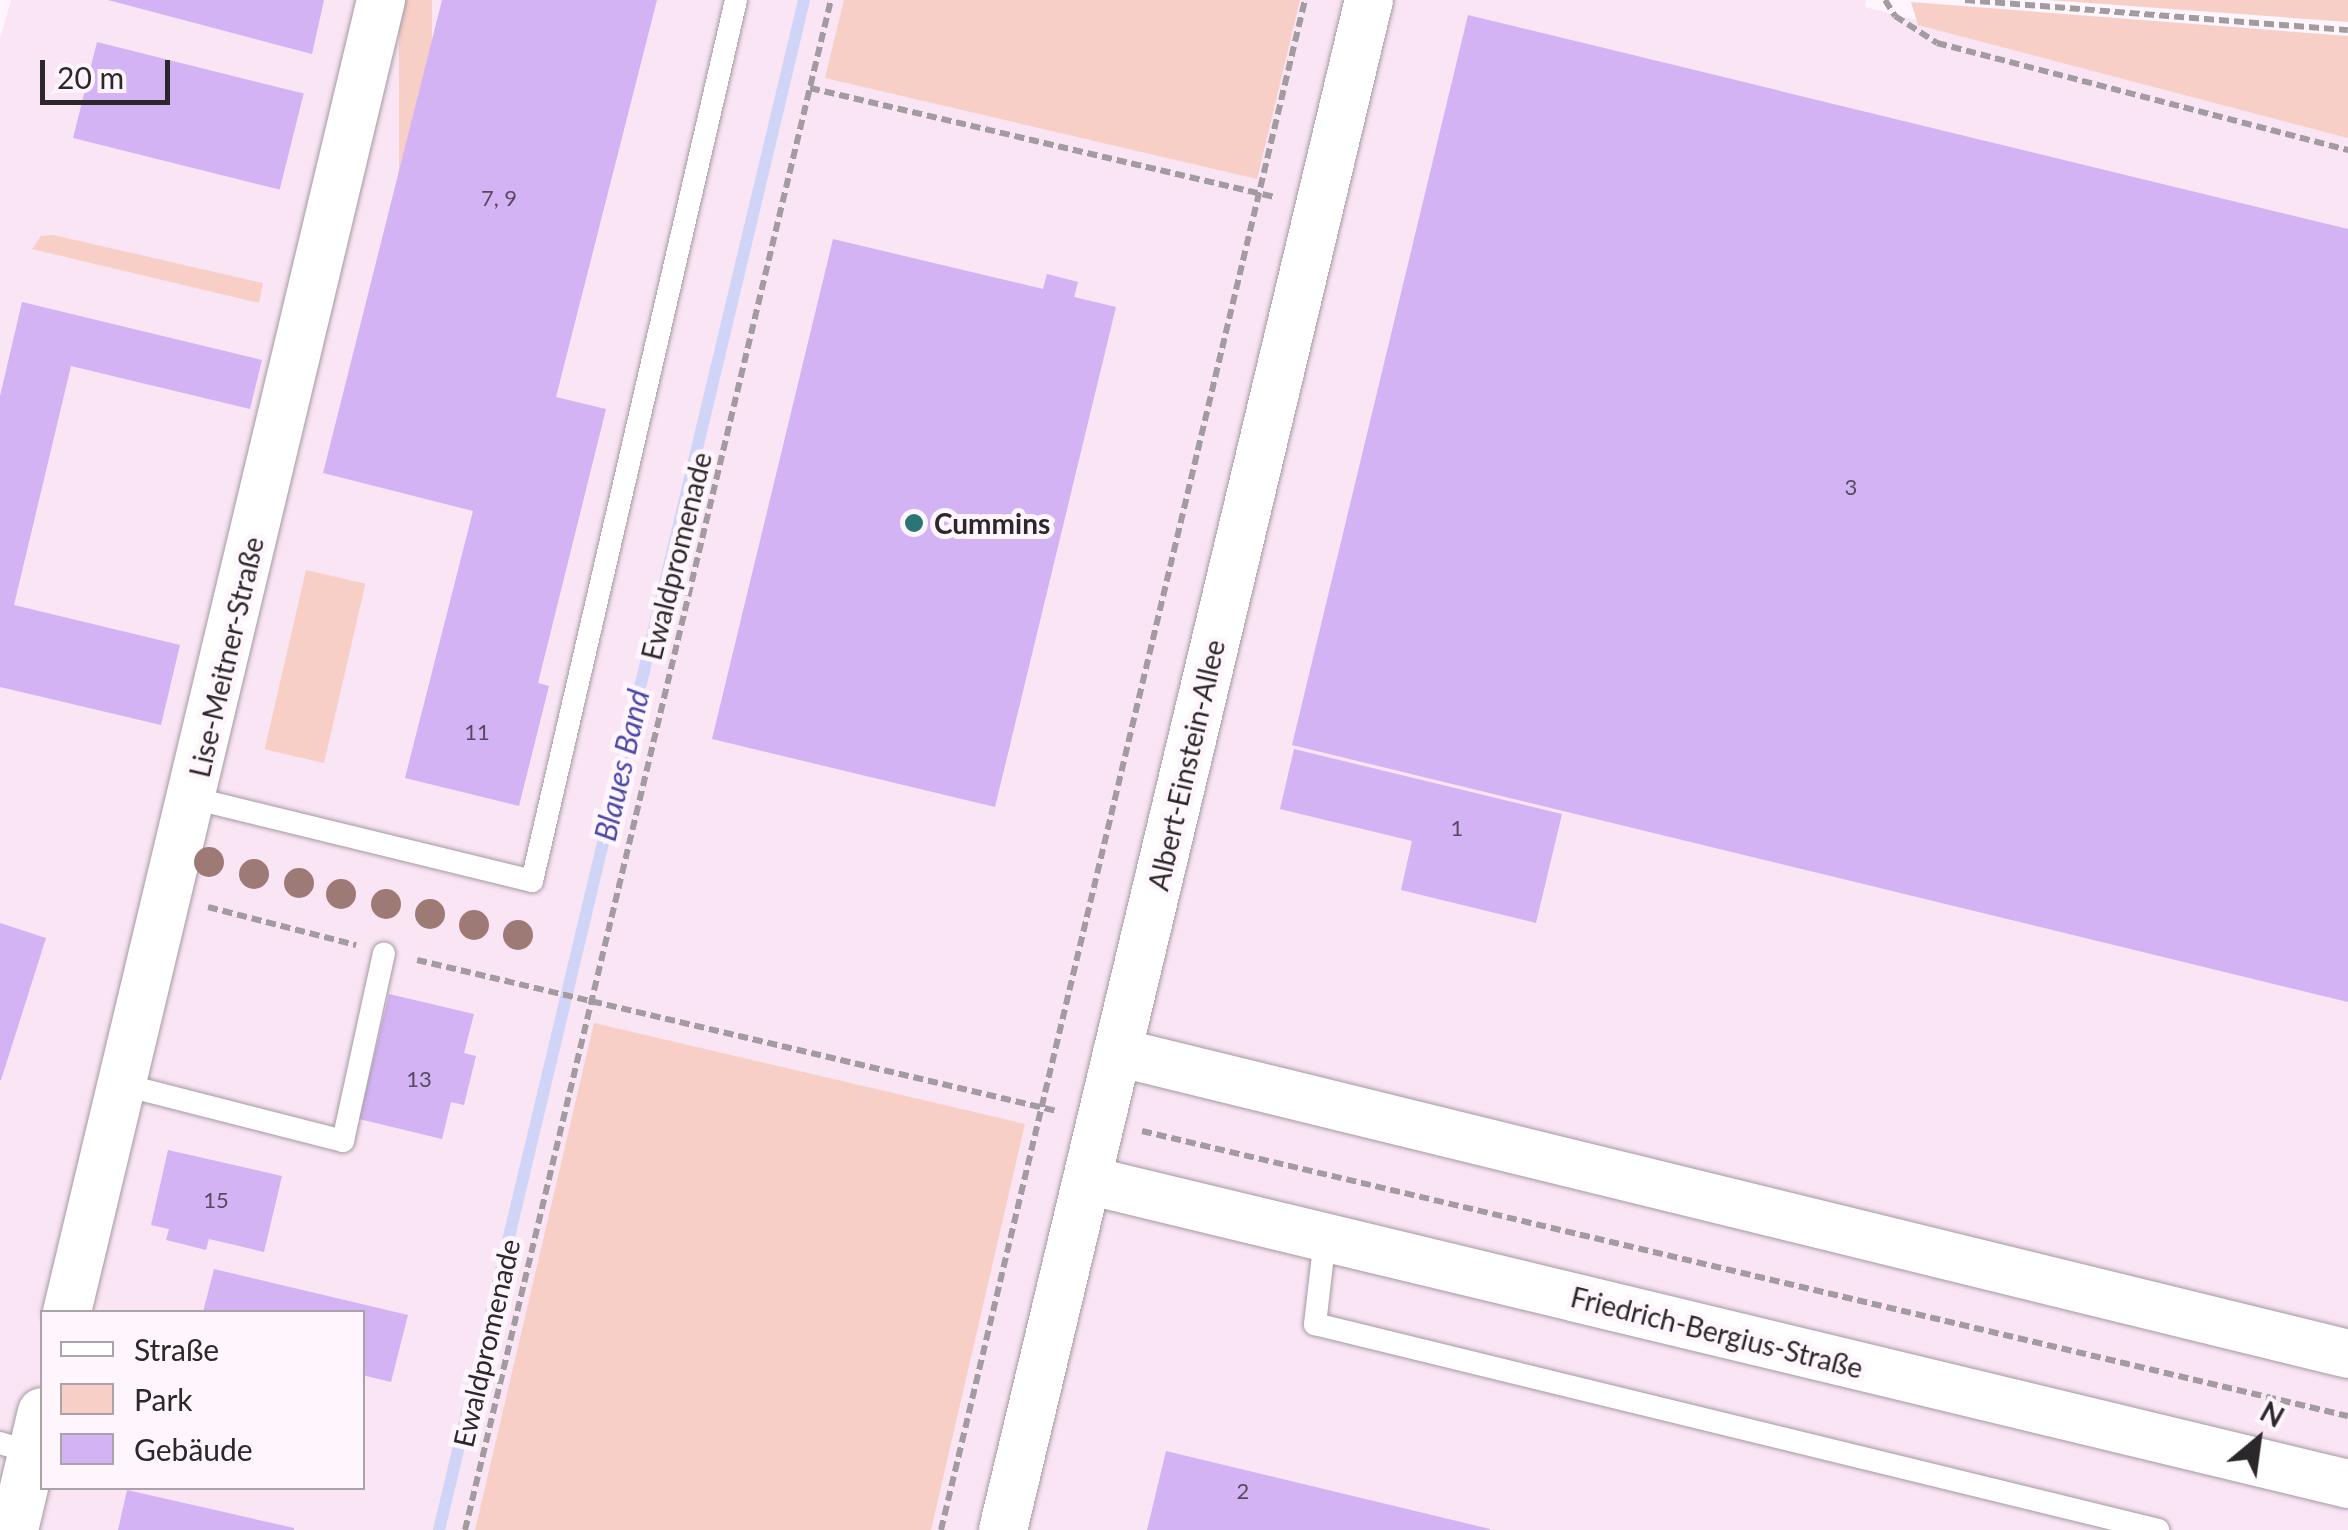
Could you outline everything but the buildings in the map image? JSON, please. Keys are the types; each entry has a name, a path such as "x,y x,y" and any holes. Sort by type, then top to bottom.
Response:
{"street":[{"name":"Lise-Meitner-Straße","path":"68,1310 381,0"},
{"name":"Albert-Einstein-Allee","path":"1004,1530 1369,0"},
{"path":"1117,1052 2348,1354"},
{"name":"Friedrich-Bergius-Straße","path":"1087,1180 2348,1484"},
{"path":"14,1530 25,1436"}],"lane":[{"path":"192,798 532,881 736,0"},
{"path":"124,1086 343,1141 384,952"},
{"path":"1326,1238 1315,1324 2158,1530"}],"path":[{"name":"Ewaldpromenade","path":"465,1530 831,0"},
{"path":"941,1530 1305,0"},
{"path":"1885,0 1895,16 1938,43 2348,150"},
{"path":"1965,0 2348,30"},
{"path":"810,88 1320,208"},
{"path":"531,987 2348,1416"}],"shaded area":[{"path":"11,0 1866,0 1865,7 2348,129 2348,1530 0,1530 0,39"}],"green space":[{"path":"399,0 432,0 432,265 399,265"},
{"path":"844,0 1300,0 1257,179 825,78"},
{"path":"2048,0 2348,0 2348,22"},
{"path":"1911,2 2348,36 2348,138 1918,25"},
{"path":"53,235 263,283 259,303 32,249 41,236"},
{"path":"306,570 365,584 324,763 265,749"},
{"path":"594,1023 1025,1124 931,1530 475,1530"}],"waterway":[{"name":"Blaues Band","path":"439,1530 804,0"}],"place":[{"name":"Cummins","path":"914,523"}]}
